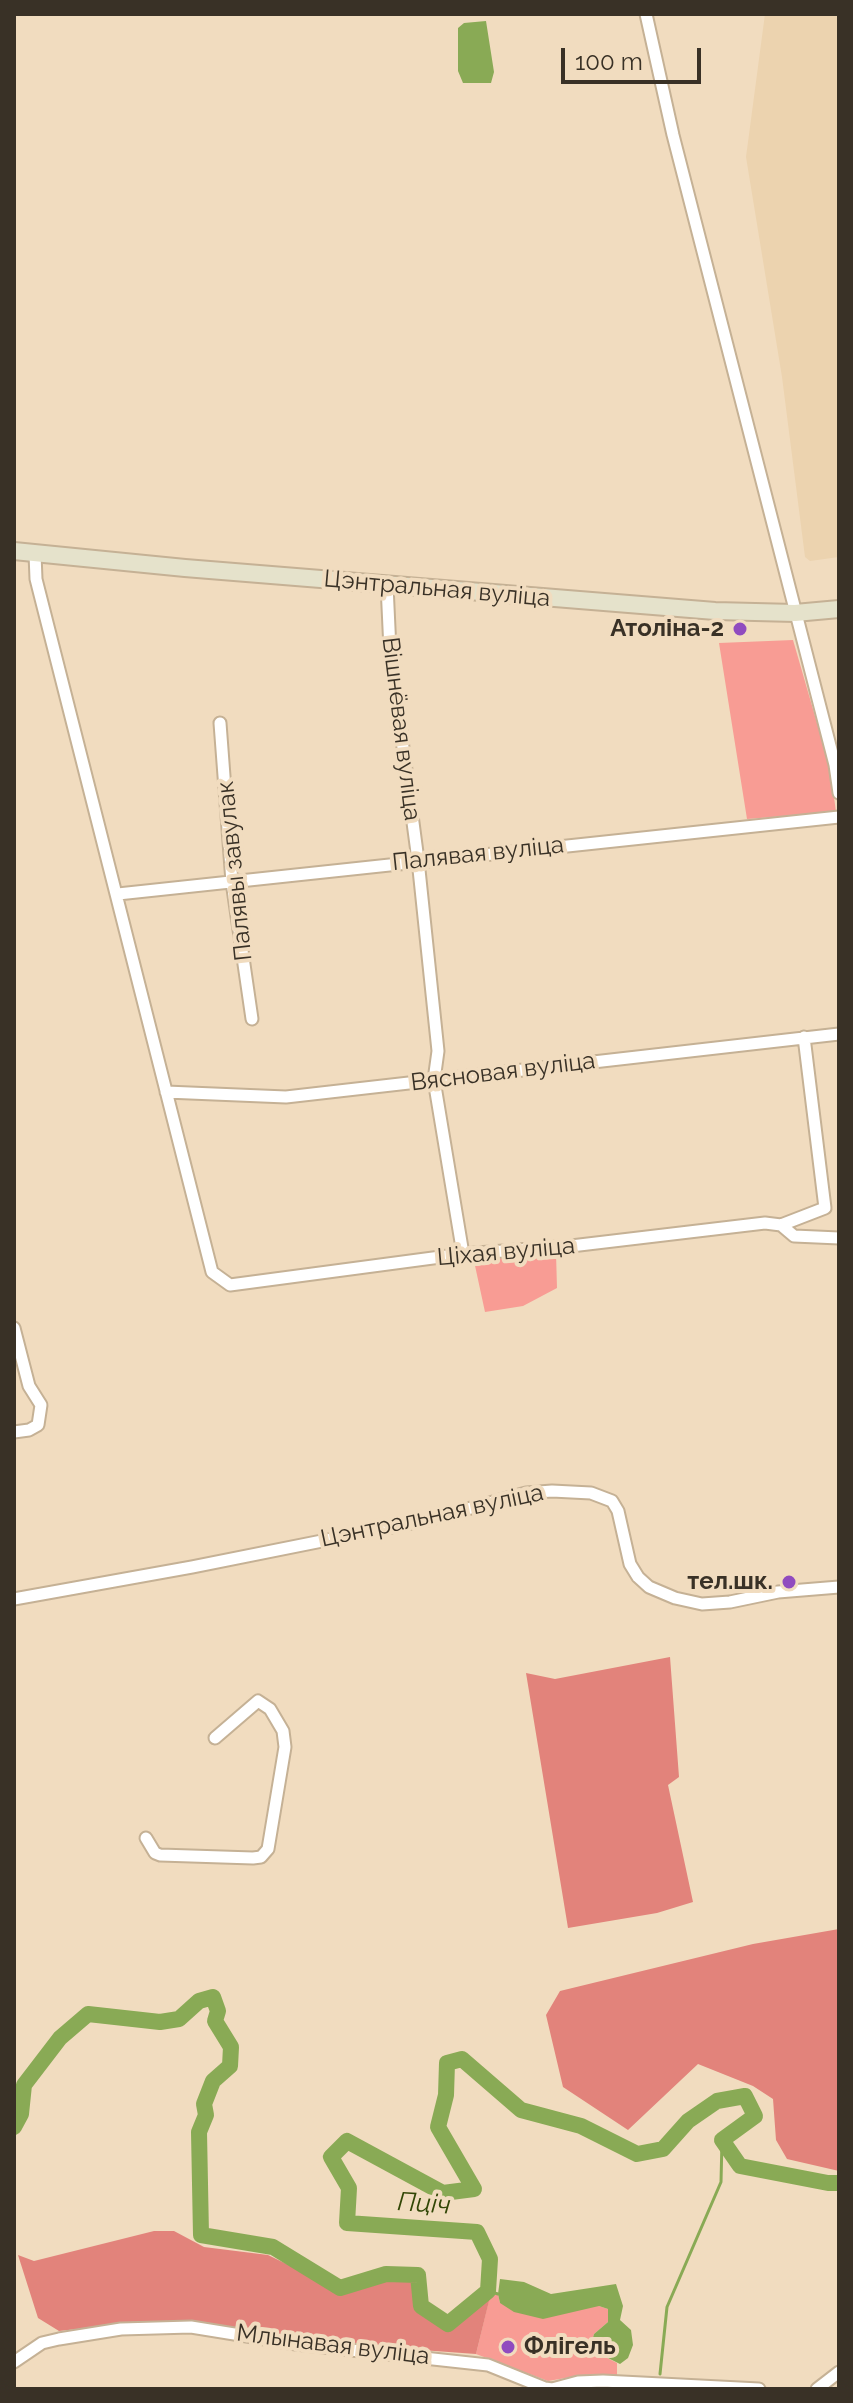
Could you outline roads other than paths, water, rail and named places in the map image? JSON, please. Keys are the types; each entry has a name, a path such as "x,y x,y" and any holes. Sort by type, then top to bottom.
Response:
{"street":[{"path":"646,14 673,135 835,765 839,793"},
{"name":"Цэнтральная вуліца","path":"14,551 701,610 795,613 839,609"},
{"path":"35,554 36,579 166,1092"},
{"name":"Вішнёвая вуліца","path":"387,585 390,650 418,860 438,1051 434,1080 463,1254"},
{"name":"Палявы завулак","path":"220,723 232,882 252,1019"},
{"name":"Палявая вуліца","path":"118,894 839,817"},
{"name":"Вясновая вуліца","path":"166,1092 286,1097 839,1034"},
{"path":"804,1037 825,1208 781,1225 794,1236 839,1238"},
{"name":"Ціхая вуліца","path":"166,1092 212,1272 230,1285 463,1254 571,1246 765,1223 781,1225"},
{"path":"14,1328 29,1386 41,1405 38,1425 14,1432"},
{"name":"Цэнтральная вуліца","path":"14,1599 180,1570 427,1520 526,1493 552,1491 591,1493 616,1504 630,1564 638,1577 649,1587 675,1598 702,1604 778,1592 839,1587"},
{"path":"146,1838 155,1853 160,1855 253,1858 261,1857 268,1849 285,1747 283,1731 270,1709 258,1701 215,1738"},
{"name":"Млынавая вуліца","path":"14,2362 42,2343 121,2329 191,2327 296,2344 488,2365 552,2389 578,2382 619,2381 759,2389"},
{"path":"817,2389 839,2372"}],"waterway":[{"name":"Пціч","path":"14,2127 21,2114 24,2085 60,2038 88,2014 160,2022 179,2019 199,2001 213,1997 218,2011 215,2021 231,2047 230,2066 213,2081 204,2104 206,2115 199,2132 201,2235 273,2247 340,2288 386,2274 418,2275 421,2306 448,2324 488,2291 490,2259 477,2232 347,2223 349,2188 331,2157 347,2141 443,2193 474,2189 438,2127 446,2095 447,2063 462,2059 521,2110 581,2126 637,2154 663,2149 688,2121 717,2101 745,2096 755,2116 722,2140 740,2166 839,2183"},
{"path":"660,2374 667,2307 721,2182 722,2140"},
{"path":"488,2291 498,2294"}],"place":[{"name":"Атоліна-2","path":"740,629"},
{"name":"тел.шк.","path":"789,1582"},
{"name":"Флігель","path":"508,2347"}]}
